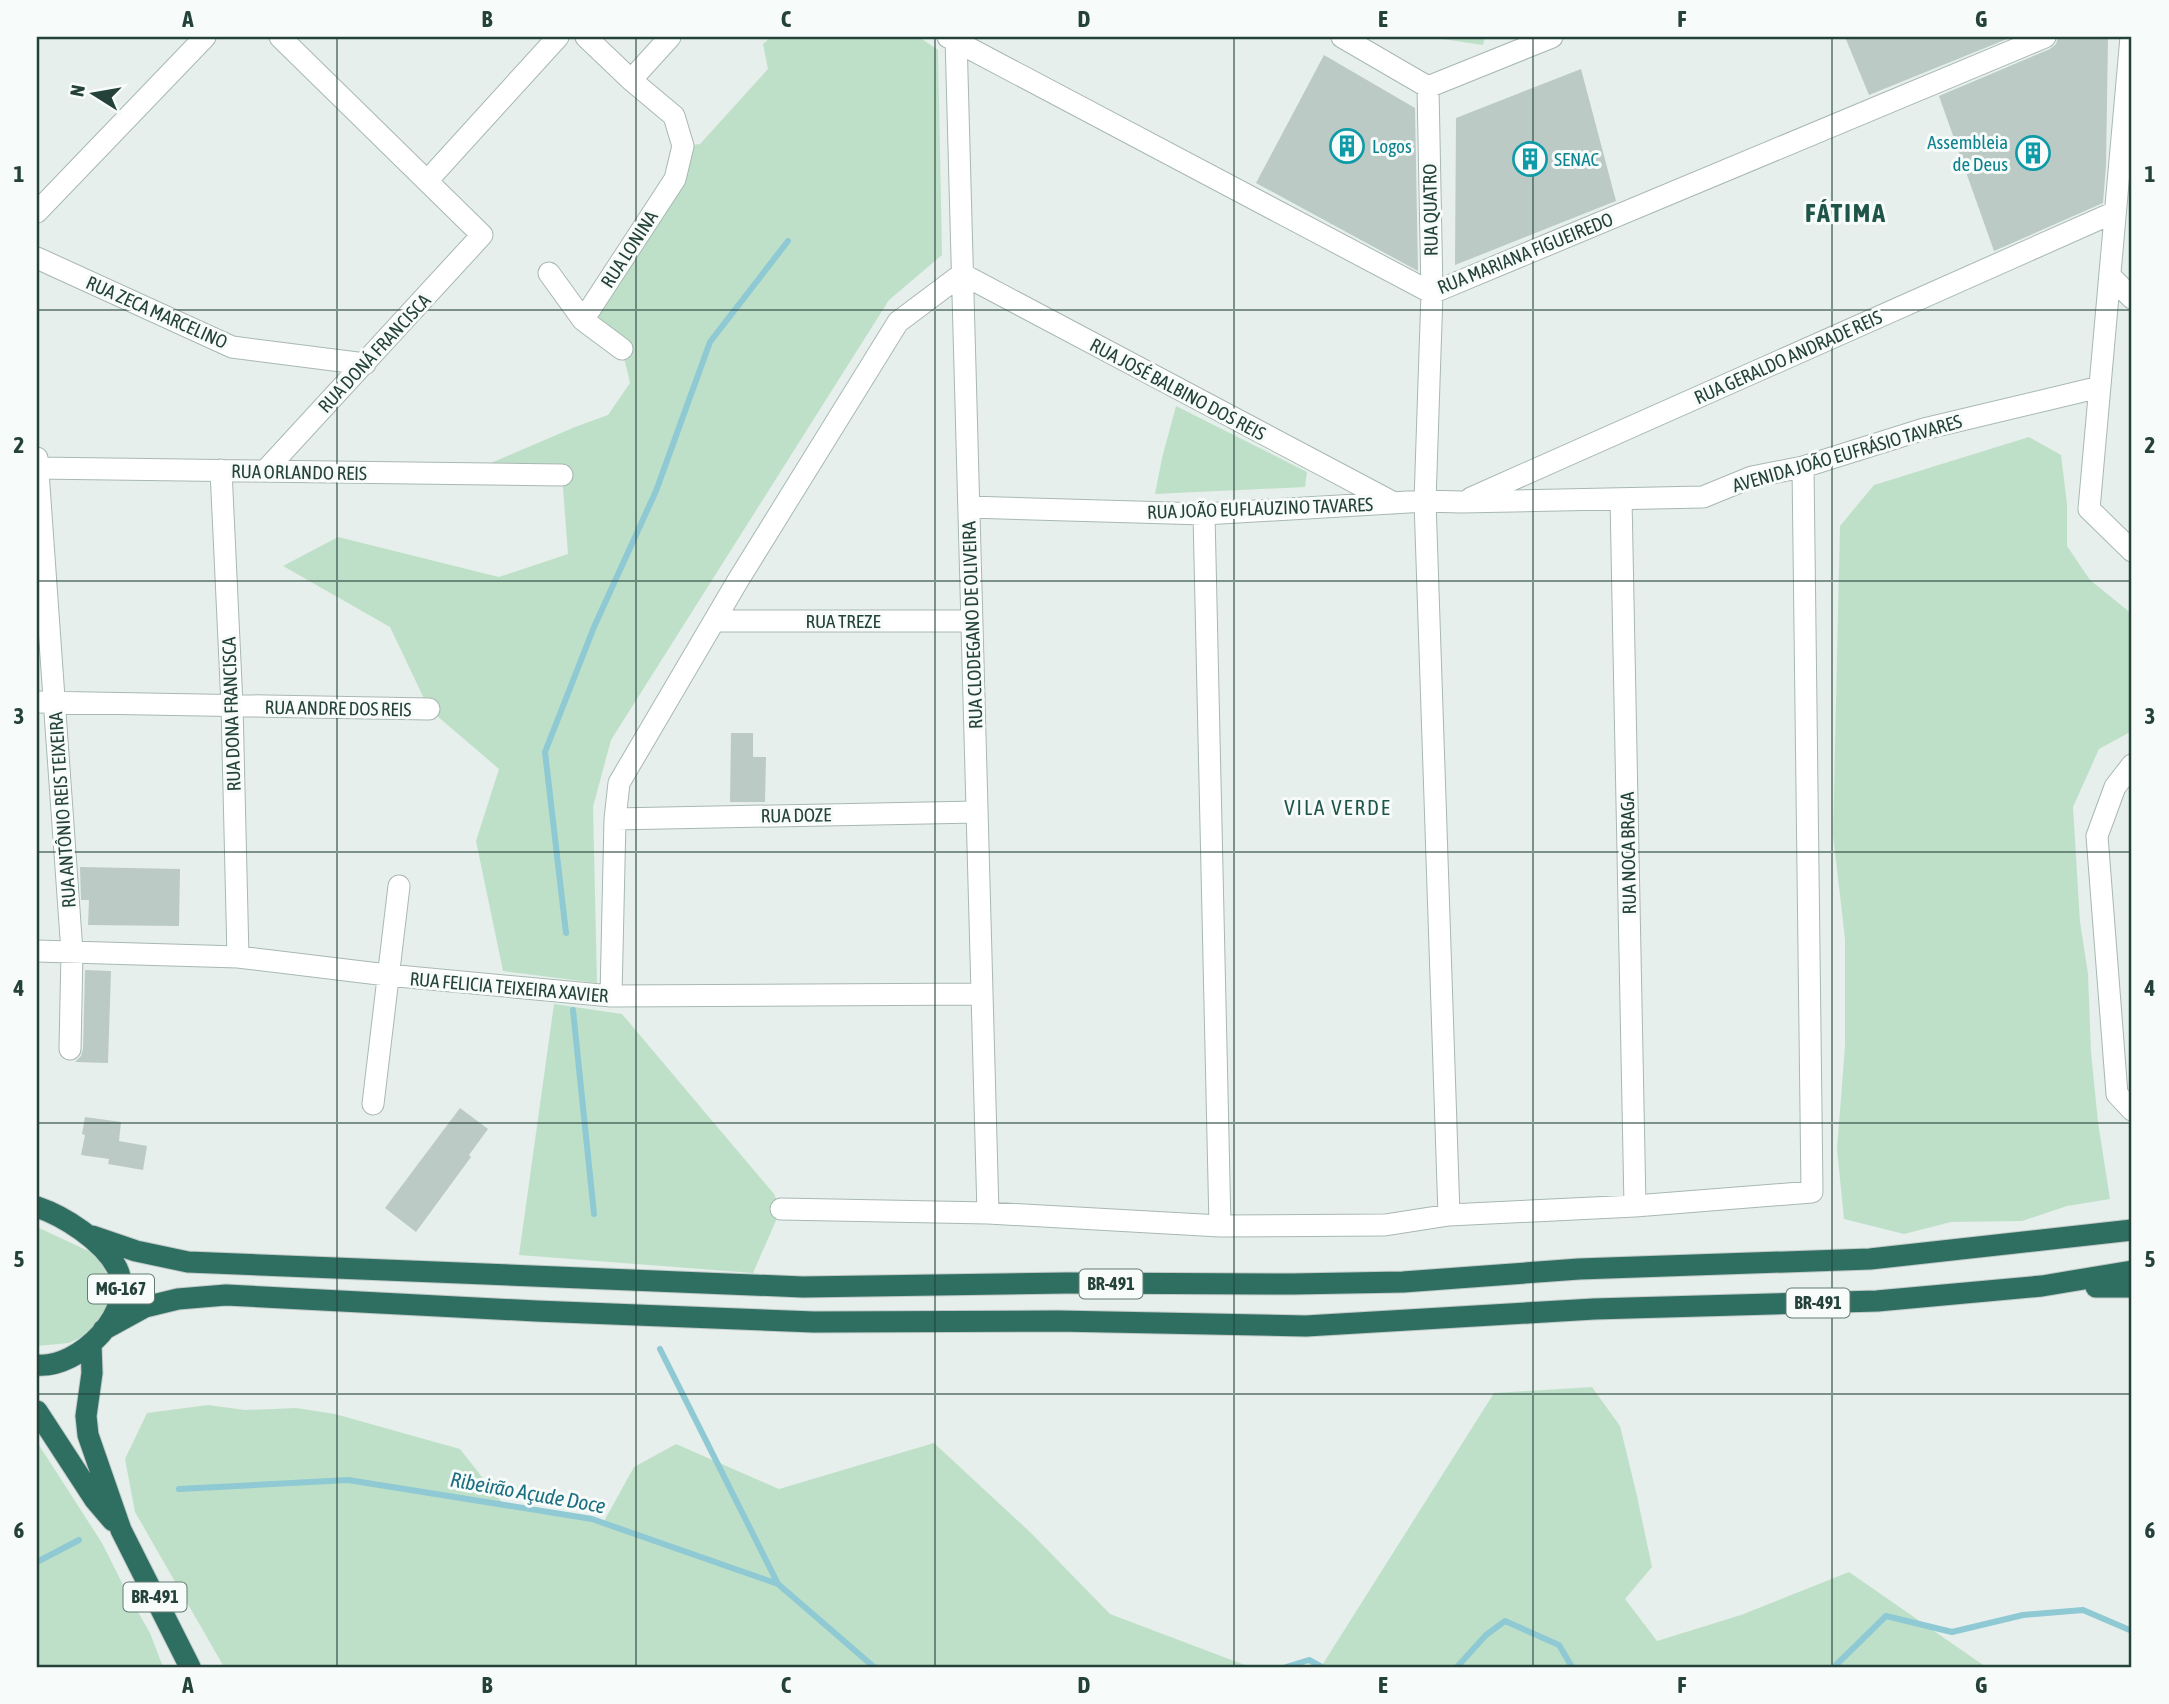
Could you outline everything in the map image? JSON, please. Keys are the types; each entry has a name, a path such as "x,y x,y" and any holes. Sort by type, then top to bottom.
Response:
{"highway":[{"name":"MG-167","path":"37,1207 92,1236 117,1268 121,1287 117,1311 97,1338"},
{"name":"BR-491","path":"92,1236 136,1251 188,1262 803,1287 1404,1282 1579,1269 1870,1259 2132,1230"},
{"name":"BR-491","path":"190,1667 121,1530 88,1436 86,1416 97,1338 145,1307 178,1299 226,1295 814,1322 1058,1321 1306,1326 1594,1309 1877,1301 2042,1286 2132,1270"},
{"name":"BR-491","path":"2042,1286 2132,1287"},
{"path":"37,1365 48,1366 76,1356 97,1338"},
{"name":"BR-491","path":"37,1411 95,1500 121,1530"}],"street":[{"path":"37,212 205,37"},
{"path":"280,37 428,181 558,37"},
{"path":"586,37 631,80 670,37"},
{"path":"1342,37 1428,88 1552,37"},
{"name":"RUA MARIANA FIGUEIREDO","path":"953,38 1432,293 2045,37"},
{"name":"RUA CLODEGANO DE OLIVEIRA","path":"953,38 988,1213"},
{"path":"2131,43 2089,509 2132,551"},
{"name":"RUA LONINA","path":"583,320 675,179 683,146 674,116 631,80"},
{"name":"RUA QUATRO","path":"1428,88 1432,293 1425,501 1449,1215"},
{"name":"RUA DONÁ FRANCISCA","path":"265,471 482,235 428,181"},
{"name":"RUA GERALDO ANDRADE REIS","path":"1461,502 2115,212"},
{"name":"RUA ZECA MARCELINO","path":"37,258 232,346 365,364"},
{"path":"549,273 583,320 622,349"},
{"path":"611,996 615,819 619,783 898,322 962,274"},
{"name":"RUA JOSÉ BALBINO DOS REIS","path":"962,274 1394,503"},
{"path":"2110,276 2132,298"},
{"name":"AVENIDA JOÃO EUFRÁSIO TAVARES","path":"1425,501 1703,498 1752,477 1804,467 1924,429 2100,387"},
{"name":"RUA ORLANDO REIS","path":"37,464 265,471 562,475"},
{"name":"RUA ANTÔNIO REIS TEIXEIRA","path":"37,464 46,702 72,952 70,1049"},
{"path":"781,1209 988,1213 1220,1226 1385,1225 1449,1215 1635,1206 1812,1192 1804,467"},
{"name":"RUA DONA FRANCISCA","path":"221,470 232,705 238,957"},
{"name":"RUA NOCA BRAGA","path":"1620,499 1635,1206"},
{"name":"RUA JOÃO EUFLAUZINO TAVARES","path":"969,507 1204,514 1425,501"},
{"path":"1204,514 1220,1226"},
{"name":"RUA TREZE","path":"715,621 972,621"},
{"name":"RUA ANDRE DOS REIS","path":"46,702 429,709"},
{"path":"2132,765 2115,787 2097,836 2117,1094 2132,1110"},
{"name":"RUA DOZE","path":"615,819 977,812"},
{"path":"373,1104 399,886"},
{"name":"RUA FELICIA TEIXEIRA XAVIER","path":"37,951 238,957 387,975 611,996 982,994"}],"green space":[{"path":"771,37 919,37 938,50 942,255 889,300 611,740 593,807 597,983 503,971 476,841 499,769 429,709 390,627 283,566 338,537 499,577 568,554 562,475 491,463 608,415 630,383 622,349 583,320 683,146 700,144 768,69 763,44"},
{"path":"1429,37 1485,37 1483,45"},
{"path":"1176,406 1307,472 1305,487 1155,494"},
{"path":"2029,437 2061,455 2067,504 2067,546 2090,580 2132,614 2132,731 2099,749 2073,807 2080,922 2088,974 2091,1052 2110,1199 2067,1206 2022,1221 1951,1222 1904,1234 1844,1219 1837,1149 1845,1046 1845,939 1833,835 1840,526 1874,485"},
{"path":"554,1004 622,1014 774,1194 781,1209 753,1273 519,1255"},
{"path":"37,1227 95,1254 110,1279 106,1307 92,1332 69,1343 37,1346"},
{"path":"1592,1387 1620,1426 1652,1567 1625,1599 1657,1641 1741,1615 1849,1572 1986,1667 1321,1667 1494,1393"},
{"path":"208,1405 245,1410 296,1408 335,1414 460,1449 504,1505 603,1523 634,1467 676,1444 779,1489 934,1443 1030,1532 1110,1614 1250,1667 224,1667 135,1512 125,1459 147,1413"},
{"path":"37,1442 102,1543 150,1633 163,1667 37,1667"}],"building":[{"path":"1845,37 2012,37 1869,95"},
{"name":"Assembleia de Deus","path":"2058,37 2108,37 2103,203 1994,251 1939,96 2050,49 2056,44"},
{"name":"Logos","path":"1324,55 1415,108 1418,271 1256,183"},
{"name":"SENAC","path":"1581,69 1616,201 1455,265 1456,118"},
{"path":"731,733 753,733 753,757 766,757 765,802 730,802"},
{"path":"80,867 180,869 179,926 88,925 89,900 81,900"},
{"path":"85,970 111,971 108,1063 75,1062 83,1049"},
{"path":"460,1108 488,1129 469,1155 471,1157 416,1232 385,1208"},
{"path":"85,1117 121,1122 119,1141 147,1146 143,1170 108,1164 109,1159 81,1155"}],"waterway":[{"path":"566,933 545,752 594,627 656,491 710,342 788,241"},
{"path":"573,1010 594,1214"},
{"path":"660,1349 778,1584"},
{"name":"Ribeirão Açude Doce","path":"179,1489 348,1480 592,1519 778,1584 874,1667"},
{"name":"Ribeirão Açude Doce","path":"37,1562 79,1540"},
{"name":"Ribeirão Açude Doce","path":"1834,1667 1886,1616 1952,1632 2023,1615 2083,1610 2132,1631"},
{"name":"Ribeirão Açude Doce","path":"1457,1667 1486,1635 1505,1621 1559,1645 1572,1667"},
{"name":"Ribeirão Açude Doce","path":"1286,1667 1309,1660 1322,1667"}],"place":[{"name":"Logos","path":"1347,146"},
{"name":"Assembleia de Deus","path":"2033,153"},
{"name":"SENAC","path":"1530,159"}],"district":[{"name":"FÁTIMA","path":"1846,213"},
{"name":"VILA VERDE","path":"1338,808"}]}
